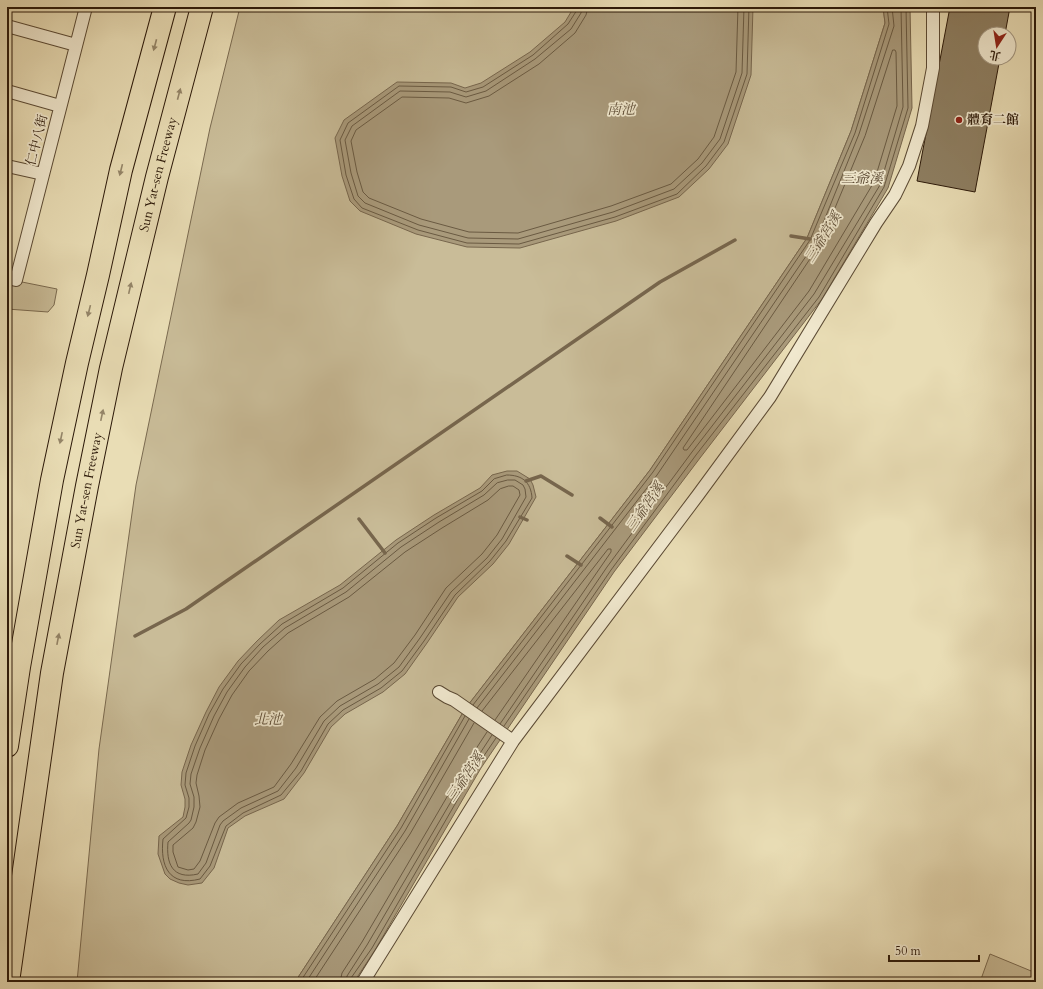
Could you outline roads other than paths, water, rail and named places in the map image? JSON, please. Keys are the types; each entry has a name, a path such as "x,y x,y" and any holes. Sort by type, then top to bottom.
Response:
{"highway":[{"path":"7,746 21,654 52,480 77,363 121,170 165,7"},
{"name":"Sun Yat-sen Freeway","path":"8,982 52,673 85,493 111,368 157,177 202,7"},
{"path":"7,652 52,480"},
{"path":"23,982 50,759 52,673"}],"street":[{"name":"仁中八街","path":"11,279 43,174 86,7"},
{"path":"364,982 510,739 698,495 770,398 876,223 895,195 909,166 923,119 933,68 933,7"},
{"path":"7,26 76,45"},
{"path":"7,91 60,106"},
{"path":"7,166 43,174"},
{"path":"439,692 454,700 510,739"}],"water":[{"name":"南池","path":"574,7 753,7 751,75 728,144 709,169 679,197 616,221 520,248 467,247 416,234 360,211 350,201 342,176 335,138 344,120 397,82 451,83 465,88 481,83 530,52 565,22"},
{"name":"三爺溪","path":"883,7 910,7 912,108 888,188 822,299 614,572 481,768 375,950 354,982 295,982 397,826 465,709 650,470 807,238 851,131 885,23"},
{"name":"北池","path":"507,471 517,471 530,479 536,497 509,544 493,564 458,597 405,674 383,692 345,714 331,727 304,773 284,799 245,816 228,828 214,868 202,883 188,885 170,879 165,874 158,854 159,836 183,817 185,799 181,785 182,772 191,745 219,687 238,661 279,620 340,585 396,540 434,515 480,488 492,475"}],"waterway":[{"name":"三爺宮溪","path":"791,236 810,239"},
{"path":"135,636 186,609 660,282 735,240"},
{"path":"526,481 541,476 572,495"},
{"path":"520,517 527,520"},
{"path":"600,518 612,527"},
{"path":"359,519 385,553"},
{"path":"567,556 581,565"}],"place":[{"name":"體育二館","path":"959,120"}]}
